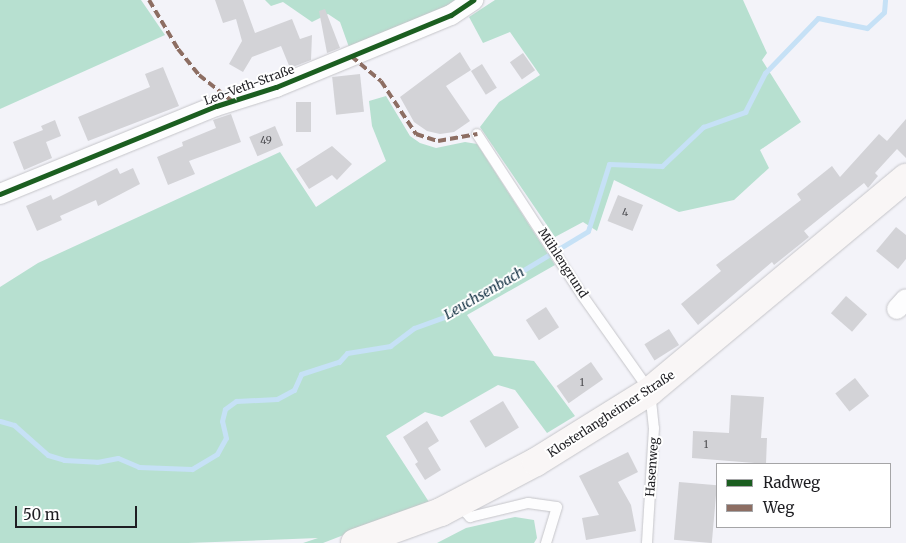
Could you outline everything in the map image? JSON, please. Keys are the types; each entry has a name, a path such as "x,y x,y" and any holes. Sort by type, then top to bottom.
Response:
{"main road":[{"name":"Klosterlangheimer Straße","path":"355,543 457,504 536,462 650,391 906,178"}],"street":[{"name":"Leo-Veth-Straße","path":"0,194 216,106 293,80 451,15 473,0"}],"lane":[{"name":"Mühlengrund","path":"477,134 650,391"},
{"name":"Hasenweg","path":"647,543 654,428 650,391"},
{"path":"457,504 470,517 528,503 557,507 546,543"}],"green space":[{"path":"0,0 141,0 165,35 0,109"},
{"path":"265,0 459,0 413,25 350,50 340,22 328,14 312,22 283,2 271,6"},
{"path":"495,0 743,0 767,53 762,60 801,122 760,150 769,168 734,200 679,212 614,180 597,231 583,222 555,237 480,127 499,102 540,75 510,32 483,43 469,17"},
{"path":"386,96 410,136 420,143 436,148 465,142 477,144 555,265 467,315 494,356 534,361 575,416 547,433 515,390 498,385 442,417 425,412 386,436 429,502 323,543 303,543 318,538 188,543 0,543 0,287 38,263 280,152 316,207 386,161 372,126 369,101"},
{"path":"515,517 534,520 537,538 534,543 437,543 466,528"}],"building":[{"path":"215,0 243,0 255,33 292,19 300,39 312,35 311,60 290,68 281,46 252,57 243,72 229,64 242,41 236,19 223,23"},
{"path":"325,9 340,48 327,53 319,11"},
{"path":"460,52 471,70 446,86 470,121 454,132 440,134 427,131 414,122 400,97"},
{"path":"523,53 535,70 522,79 510,62"},
{"path":"482,64 497,88 486,95 471,71"},
{"path":"163,67 179,106 88,141 78,117 150,87 145,74"},
{"path":"360,74 364,112 336,115 332,77"},
{"path":"296,102 311,102 311,132 296,132"},
{"path":"231,114 241,142 189,161 195,174 168,185 157,157 183,146 182,142 216,128 213,120"},
{"path":"906,119 906,158 897,149 875,173 878,176 868,188 864,183 835,206 804,231 809,237 774,265 772,262 698,325 681,304 721,271 716,265 801,200 797,194 832,166 840,177 879,134 887,141"},
{"path":"55,120 61,136 46,142 52,158 24,170 13,142 43,130 41,126"},
{"path":"275,126 283,145 257,156 249,137"},
{"path":"332,146 352,164 337,180 332,175 309,189 296,169"},
{"path":"117,168 120,174 133,168 140,184 98,206 96,200 60,216 62,220 37,231 26,206 51,195 53,200"},
{"path":"618,195 643,205 633,231 608,221"},
{"path":"896,227 906,235 906,259 898,269 876,251"},
{"path":"846,296 867,314 852,332 831,313"},
{"path":"546,307 559,327 539,340 526,320"},
{"path":"669,329 679,345 654,360 644,344"},
{"path":"591,362 603,379 569,403 557,386"},
{"path":"855,378 869,396 849,412 835,393"},
{"path":"731,395 764,397 761,438 767,438 766,463 692,458 693,431 729,433"},
{"path":"503,401 519,428 486,448 470,421"},
{"path":"427,421 439,441 428,448 441,470 425,480 415,464 418,462 403,437"},
{"path":"628,452 638,472 618,482 631,505 636,531 586,540 582,518 599,515 579,476"},
{"path":"679,482 716,485 712,543 674,540"}],"waterway":[{"name":"Leuchsenbach","path":"0,421 14,425 48,455 64,460 97,462 118,458 139,467 192,469 217,454 226,438 222,421 225,409 236,401 277,399 294,390 301,374 339,362 347,353 390,346 414,328 449,315 588,231 609,164 662,166 703,127 745,112 765,73 818,18 867,28 884,12 885,0"}],"marked path":[{"path":"149,0 178,49 199,75 232,101"},
{"path":"351,56 381,81 416,134 438,141 477,134"}],"cycle path":[{"path":"0,194 216,106 276,87 451,15 473,0"}]}
